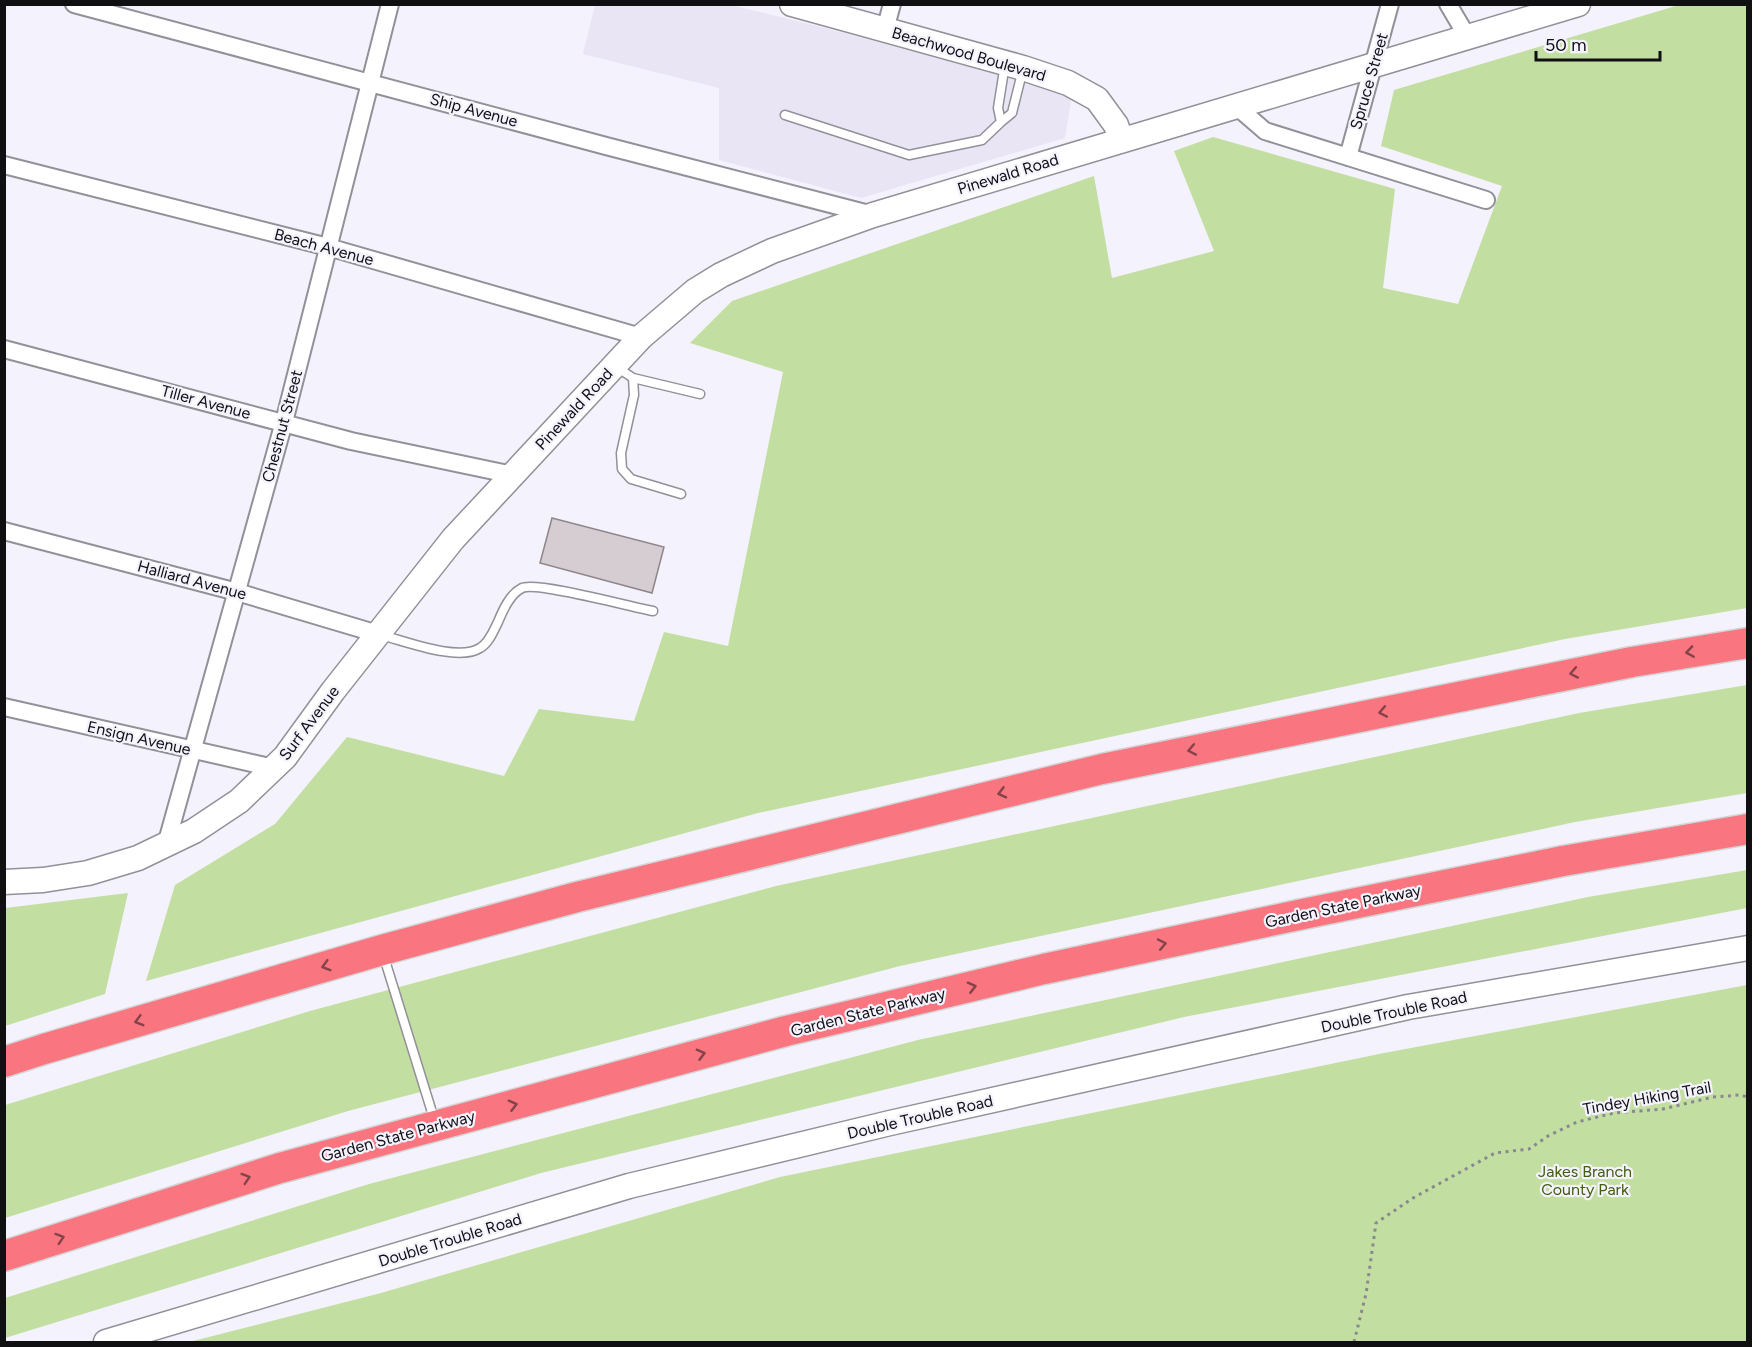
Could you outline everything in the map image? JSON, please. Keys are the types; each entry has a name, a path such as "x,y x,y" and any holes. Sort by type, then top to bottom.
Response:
{"highway":[{"path":"4,1062 382,950 577,897 1102,769 1620,664 1748,643"},
{"name":"Garden State Parkway","path":"4,1256 280,1168 786,1032 1044,969 1304,914 1551,864 1748,829"}],"main road":[{"name":"Beachwood Boulevard","path":"792,4 1068,83 1097,99 1116,125 1121,140"},
{"name":"Pinewald Road","path":"513,475 624,372 641,337 695,291 721,275 772,251 873,215 1578,4"},
{"name":"Surf Avenue","path":"4,882 44,880 88,873 138,858 194,831 239,801 285,757 333,691 453,539 513,475"},
{"name":"Double Trouble Road","path":"106,1342 629,1186 890,1123 1408,1007 1748,948"}],"street":[{"name":"Ship Avenue","path":"74,4 873,215"},
{"name":"Chestnut Street","path":"166,845 284,422 390,4"},
{"path":"885,30 892,4"},
{"name":"Spruce Street","path":"1348,157 1390,4"},
{"path":"1448,4 1468,38"},
{"path":"1236,106 1265,131 1486,200"},
{"name":"Beach Avenue","path":"4,165 328,247 641,337"},
{"name":"Tiller Avenue","path":"4,349 351,441 513,475"},
{"name":"Halliard Avenue","path":"4,531 237,592 378,634"},
{"name":"Ensign Avenue","path":"4,707 274,768"}],"lane":[{"path":"1001,122 998,108 1014,66"},
{"path":"785,115 909,155 982,140 1012,113 1014,66"},
{"path":"624,372 700,394"},
{"path":"624,372 634,395 621,453 622,469 631,479 681,494"},
{"path":"378,634 453,652 468,652 481,648 493,633 511,598 522,588 542,586 653,611"},
{"path":"382,950 436,1125"}],"path":[{"name":"Tindey Hiking Trail","path":"1354,1342 1365,1294 1376,1223 1413,1198 1495,1153 1529,1149 1548,1136 1577,1122 1614,1113 1663,1109 1713,1097 1748,1096"}],"shaded area":[{"path":"595,5 731,5 1072,94 1065,138 861,198 719,160 719,88 583,54"}],"green space":[{"path":"1679,5 1747,5 1747,608 1565,639 758,813 146,981 175,885 275,824 347,737 504,776 539,709 634,721 664,632 728,646 783,372 690,343 732,301 1094,176 1112,278 1214,251 1174,151 1213,137 1395,189 1383,288 1458,304 1502,186 1381,146 1394,90"},
{"path":"1747,685 1747,793 1575,822 900,966 348,1111 5,1218 5,1105 310,1011 776,886 1579,713"},
{"path":"1747,870 1747,908 1184,1017 541,1173 5,1338 5,1298 369,1184 918,1040 1588,897"},
{"path":"128,893 105,994 5,1026 5,908"},
{"name":"Jakes Branch County Park","path":"1747,985 1747,1342 189,1342 381,1293 780,1177 1384,1053"}],"building":[{"path":"552,518 664,547 652,593 540,563"}]}
